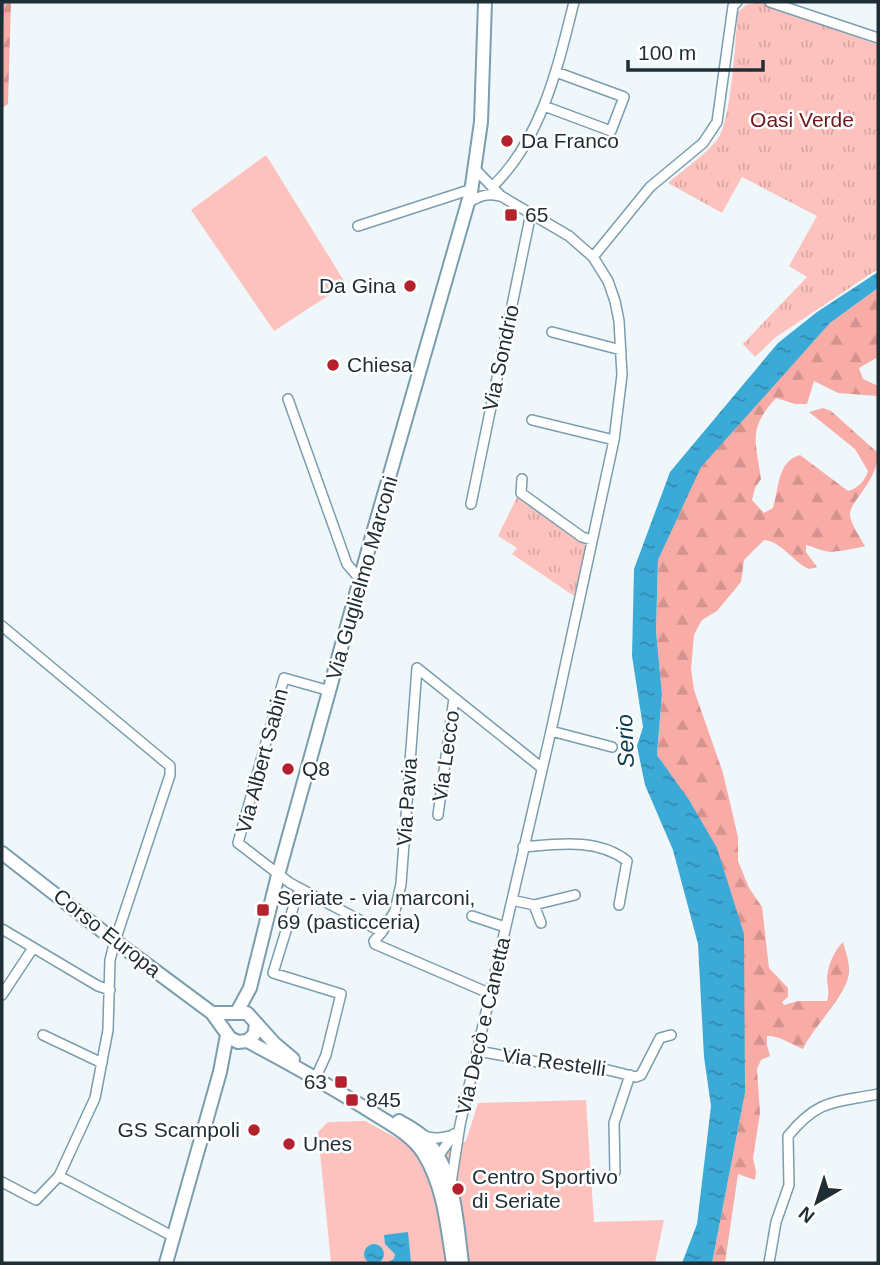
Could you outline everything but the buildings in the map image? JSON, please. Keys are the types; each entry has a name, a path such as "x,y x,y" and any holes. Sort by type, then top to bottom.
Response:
{"main road":[{"name":"Via Guglielmo Marconi","path":"235,1013 250,988 278,875 360,579 472,189 481,121 485,2"},
{"name":"Corso Europa","path":"2,853 212,1013 234,1041 245,1042 316,1077 416,1143 424,1154 442,1194 452,1258"},
{"name":"Via Guglielmo Marconi","path":"250,988 254,1020"},
{"path":"212,1013 235,1013 254,1020 254,1035 224,1059"},
{"path":"166,1263 224,1059 226,1021 235,1013"},
{"name":"Corso Europa","path":"254,1020 274,1043 316,1077"},
{"name":"Corso Europa","path":"360,1105 381,1110 420,1134 430,1145 451,1185"},
{"name":"Via Decò e Canetta","path":"451,1185 462,1263"}],"street":[{"path":"492,187 516,158 544,106 556,72 574,2"},
{"path":"593,257 650,187 703,143 717,122 735,4 721,2"},
{"path":"770,2 792,5 878,38"},
{"path":"544,106 611,131 624,97 556,72"},
{"name":"Via Decò e Canetta","path":"451,1185 460,1125 552,731 614,440 622,374 620,321 608,281 593,257 569,236 501,196 475,169"},
{"path":"358,226 472,189"},
{"path":"468,203 483,195 501,196"},
{"name":"Via Sondrio","path":"471,504 531,213"},
{"path":"552,332 621,350"},
{"path":"288,399 347,564 360,579"},
{"path":"532,420 614,440"},
{"path":"522,479 521,492 582,537 592,540"},
{"path":"2,626 170,766 170,775 110,960 108,1030 95,1098 59,1176 36,1200 2,1182"},
{"name":"Via Lecco","path":"417,668 542,768"},
{"name":"Via Pavia","path":"382,932 395,911 401,884 417,668"},
{"name":"Via Albert Sabin","path":"278,875 239,843 284,678 330,691"},
{"name":"Via Lecco","path":"438,815 454,698"},
{"path":"552,731 612,747"},
{"path":"523,847 576,843 618,853 627,860 619,905"},
{"path":"278,875 382,932 374,941 376,944 491,994"},
{"path":"297,895 273,973 341,993 326,1055 316,1077"},
{"path":"512,900 534,905 575,895"},
{"name":"Via Decò e Canetta","path":"534,905 541,923"},
{"name":"Via Decò e Canetta","path":"472,916 505,927"},
{"path":"2,929 98,986 110,990"},
{"path":"2,995 33,948"},
{"path":"43,1035 102,1063"},
{"name":"Via Restelli","path":"478,1051 538,1062 641,1075 660,1038 671,1035"},
{"name":"Via Restelli","path":"615,1172 614,1124 631,1075"},
{"path":"769,1263 776,1222 789,1185 788,1136 810,1112 827,1104 845,1098 878,1094"},
{"name":"Via Decò e Canetta","path":"437,1158 460,1125"},
{"name":"Via Decò e Canetta","path":"420,1134 429,1138 440,1138 454,1134"},
{"path":"437,1158 451,1227 452,1258"},
{"path":"59,1176 174,1237"}],"green space":[{"path":"2,2 11,2 8,104 2,108"},
{"name":"Oasi Verde","path":"760,2 878,45 878,269 776,337 755,357 743,344 807,277 789,266 817,216 742,177 722,213 668,183 717,140 729,98 738,12 746,5"},
{"path":"266,155 346,284 274,331 191,210"},
{"path":"878,288 878,357 859,368 863,379 878,386 878,396 838,393 814,381 807,404 795,404 776,398 757,428 756,445 761,479 752,500 764,513 773,508 783,469 792,458 800,455 848,491 861,483 868,471 855,449 809,412 823,408 831,411 878,453 873,473 850,515 865,546 830,552 806,545 806,552 817,567 809,569 776,544 764,540 744,560 741,582 717,611 702,620 694,635 691,669 694,690 723,773 738,837 738,861 749,888 762,907 769,968 788,988 788,997 782,1002 784,1005 798,1001 827,1001 829,968 834,954 843,942 849,969 844,988 803,1049 767,1036 770,1056 761,1060 757,1069 760,1113 753,1158 755,1180 738,1174 725,1263 712,1263 745,1093 670,776 657,755 662,694 656,631 658,560 700,467 830,323"},
{"path":"517,497 587,546 574,596 512,554 517,548 498,536"},
{"name":"Centro Sportivo di Seriate","path":"586,1100 594,1222 664,1220 655,1263 331,1263 318,1132 328,1122 365,1121 432,1157 466,1141 478,1103"}],"water":[{"path":"878,272 878,288 830,323 701,467 658,560 656,631 662,694 657,755 689,800 717,848 744,934 745,1093 712,1263 682,1263 697,1224 711,1106 704,1057 698,944 673,850 645,785 637,746 643,727 632,656 634,569 670,472 778,343 817,312"},
{"path":"408,1232 411,1263 386,1263 394,1259 395,1254 385,1244 384,1235"},
{"path":"374,1244 381,1247 384,1254 381,1261 374,1264 367,1261 364,1254 367,1247"}],"waterway":[{"path":"2,29 3,2"}],"place":[{"name":"Da Franco","path":"507,141"},
{"name":"65","path":"511,215"},
{"name":"Da Gina","path":"410,286"},
{"name":"Chiesa","path":"333,365"},
{"name":"Q8","path":"288,769"},
{"name":"Seriate - via marconi, 69 (pasticceria)","path":"263,910"},
{"name":"63","path":"341,1082"},
{"name":"845","path":"352,1100"},
{"name":"GS Scampoli","path":"254,1130"},
{"name":"Unes","path":"289,1144"},
{"name":"Centro Sportivo di Seriate","path":"458,1189"}],"water label":[{"name":"Serio","path":"625,741"}]}
